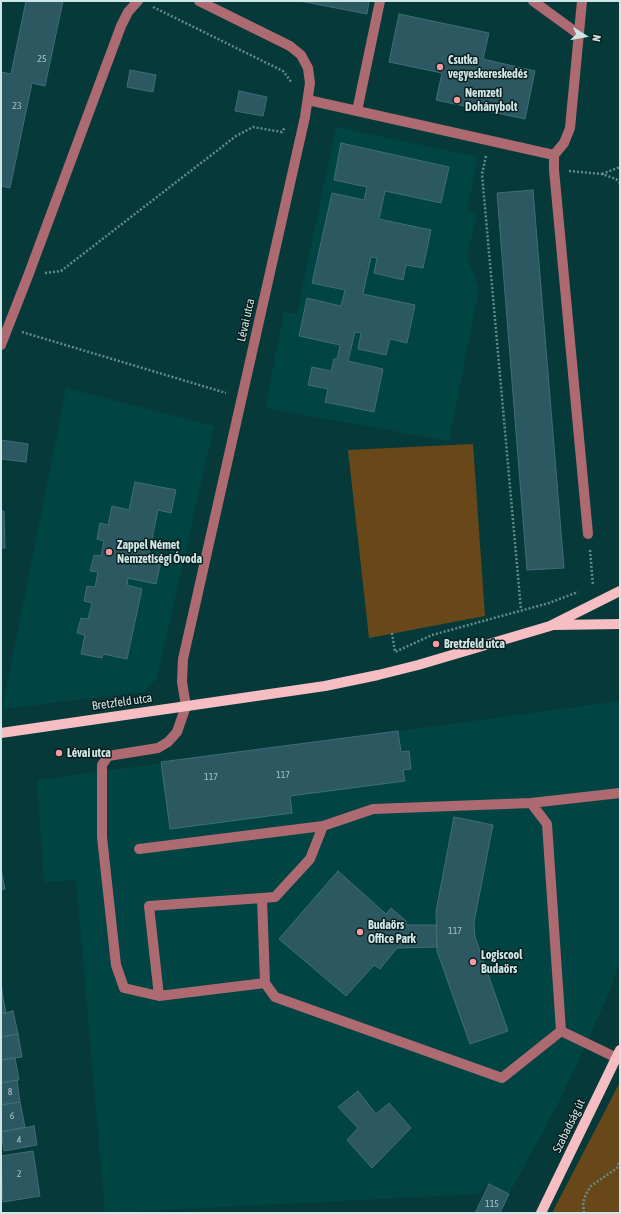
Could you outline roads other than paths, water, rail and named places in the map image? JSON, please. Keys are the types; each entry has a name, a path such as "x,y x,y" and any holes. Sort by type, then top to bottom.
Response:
{"main road":[{"name":"Bretzfeld utca","path":"1,733 325,686 378,675 418,665 550,626 620,591"},
{"name":"Bretzfeld utca","path":"550,626 620,624"},
{"name":"Szabadság út","path":"541,1213 618,1054"}],"street":[{"path":"1,344 28,276 120,26 128,12 138,1"},
{"name":"Lévai utca","path":"186,706 182,682 184,660 308,100 310,83 308,68 301,55 290,46 199,1"},
{"path":"357,111 380,1"},
{"path":"533,1 578,33"},
{"path":"582,1 570,128 564,143 554,155 554,170 588,534"},
{"path":"308,100 554,155"},
{"path":"186,706 177,732 168,742 158,748 108,756 102,765 102,837 116,965 124,988 158,996 265,983"},
{"path":"138,849 323,826 373,809 531,803 620,793"},
{"path":"531,803 547,824 561,1031"},
{"path":"158,996 149,906 275,897 310,859 323,826"},
{"path":"262,898 265,983 275,997 502,1078 561,1031"},
{"path":"561,1031 618,1054"}],"place":[{"name":"Csutka vegyeskereskedés","path":"440,67"},
{"name":"Nemzeti Dohánybolt","path":"457,100"},
{"name":"Zappel Német Nemzetiségi Óvoda","path":"109,552"},
{"name":"Bretzfeld utca","path":"436,644"},
{"name":"Lévai utca","path":"59,753"},
{"name":"Budaörs Office Park","path":"360,932"},
{"name":"Logiscool Budaörs","path":"473,962"}]}
